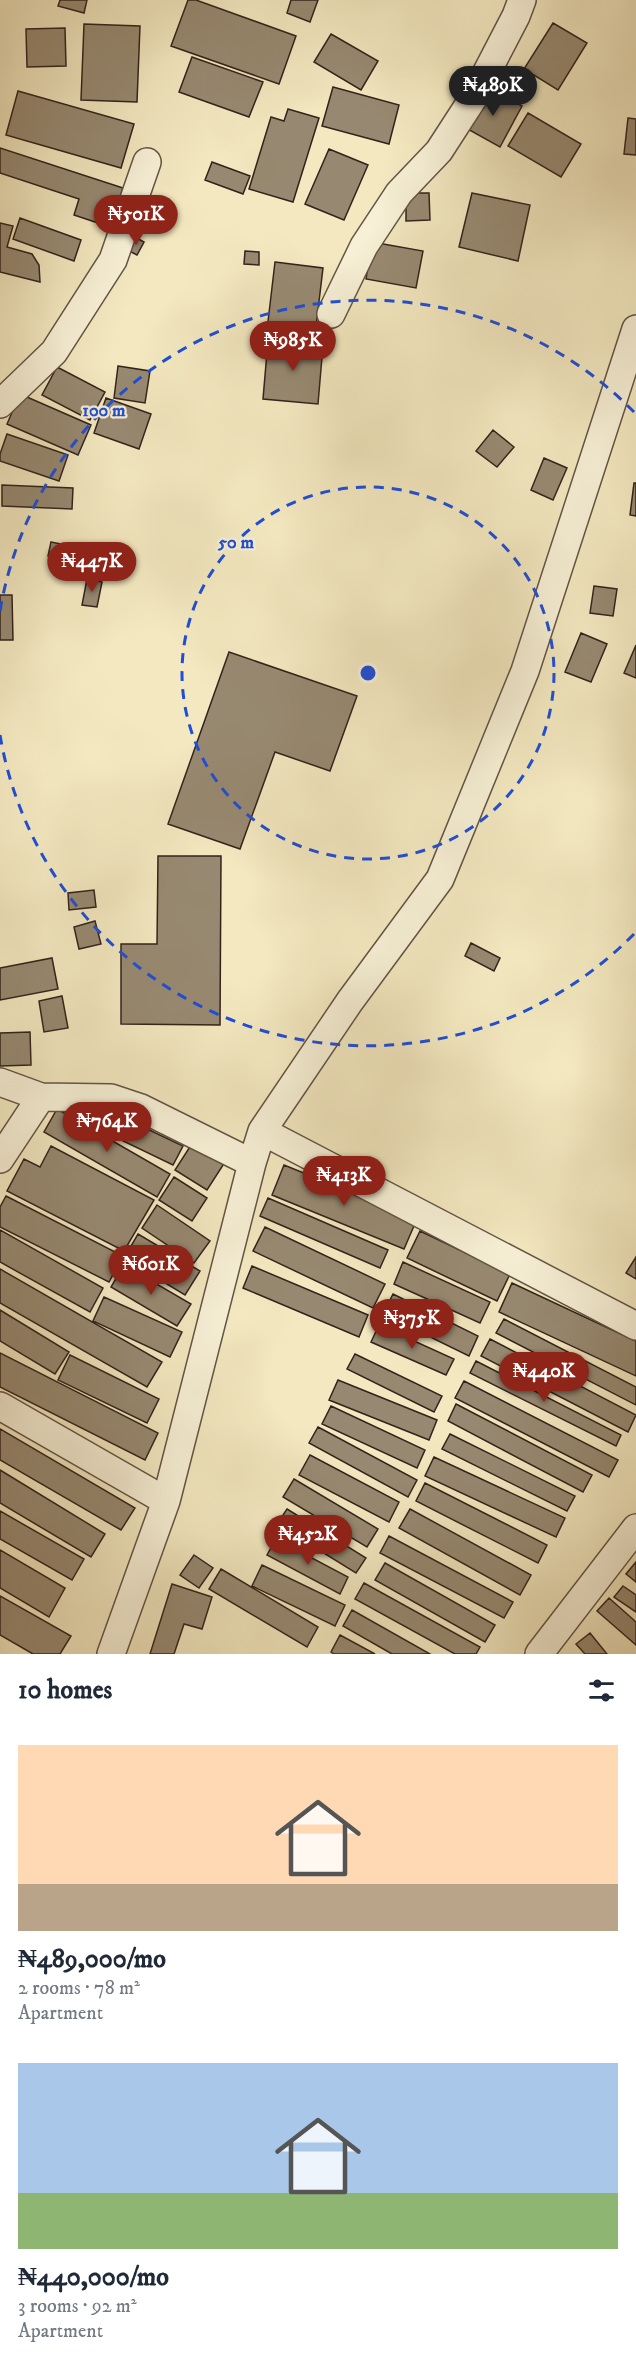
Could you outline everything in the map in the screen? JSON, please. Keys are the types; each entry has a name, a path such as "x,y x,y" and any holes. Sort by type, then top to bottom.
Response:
{"street":[{"path":"331,314 364,246 399,193 439,151 474,97 522,0"},
{"path":"0,404 54,352 113,260 147,162"},
{"path":"111,1654 166,1501 262,1131 350,1001 440,879 525,671 636,329"},
{"path":"0,1082 42,1097"},
{"path":"0,1102 42,1097 111,1098 141,1108 252,1163"},
{"path":"0,1159 42,1097"},
{"path":"262,1131 636,1326"},
{"path":"0,1406 166,1501"},
{"path":"539,1654 636,1528"}],"building":[{"path":"60,0 87,0 84,13 58,6"},
{"path":"188,0 196,0 296,36 279,84 171,46"},
{"path":"291,0 318,0 310,22 287,13"},
{"path":"553,23 587,43 558,90 524,69"},
{"path":"84,24 140,26 137,102 81,100"},
{"path":"65,28 66,66 27,67 26,29"},
{"path":"331,34 378,61 361,90 314,62"},
{"path":"192,57 263,82 249,117 179,92"},
{"path":"333,87 399,105 389,144 322,126"},
{"path":"487,87 522,106 500,147 464,127"},
{"path":"18,91 134,124 121,168 6,135"},
{"path":"288,109 319,118 293,202 249,189 271,117 284,121"},
{"path":"528,113 581,144 561,177 508,146"},
{"path":"628,118 636,119 636,155 624,154"},
{"path":"0,148 123,188 110,227 74,215 79,199 0,173"},
{"path":"329,149 368,165 344,220 305,204"},
{"path":"212,162 250,176 243,194 205,180"},
{"path":"406,193 429,193 430,220 406,221"},
{"path":"472,193 530,205 518,261 459,247"},
{"path":"20,218 81,240 74,261 13,239"},
{"path":"0,223 13,226 7,247 32,254 39,265 40,282 0,272"},
{"path":"135,237 144,242 137,255 129,251"},
{"path":"372,242 423,251 416,288 366,279"},
{"path":"245,251 259,252 259,265 244,264"},
{"path":"275,262 323,268 315,335 267,330"},
{"path":"268,340 323,345 318,404 263,399"},
{"path":"118,366 150,371 145,403 114,398"},
{"path":"57,367 105,392 90,420 42,395"},
{"path":"20,394 91,425 78,455 7,424"},
{"path":"106,398 151,414 139,449 94,433"},
{"path":"493,430 514,447 497,467 476,451"},
{"path":"7,434 68,455 59,481 0,461"},
{"path":"544,458 567,468 553,500 531,490"},
{"path":"634,483 636,483 636,516 630,515"},
{"path":"2,485 73,488 72,509 2,506"},
{"path":"51,542 66,545 63,560 48,556"},
{"path":"87,579 102,582 97,607 82,605"},
{"path":"594,586 617,589 613,616 590,613"},
{"path":"0,595 12,595 13,640 0,640"},
{"path":"581,633 607,644 591,682 565,672"},
{"path":"636,645 636,678 624,673"},
{"path":"229,652 357,696 330,771 275,752 240,849 168,824"},
{"path":"158,856 221,856 220,1025 121,1024 121,944 157,944"},
{"path":"94,890 96,907 69,910 68,893"},
{"path":"95,921 101,944 79,949 74,927"},
{"path":"471,943 500,958 494,971 465,956"},
{"path":"52,958 58,989 0,1000 0,968"},
{"path":"62,996 68,1028 44,1032 39,1001"},
{"path":"30,1032 31,1065 0,1066 0,1033"},
{"path":"101,1107 183,1146 173,1165 92,1126"},
{"path":"57,1109 170,1174 157,1197 44,1132"},
{"path":"193,1142 225,1162 207,1190 175,1170"},
{"path":"51,1146 154,1200 124,1251 7,1191 24,1159 40,1167"},
{"path":"284,1165 417,1219 404,1249 272,1195"},
{"path":"174,1177 207,1198 192,1221 159,1200"},
{"path":"6,1196 123,1256 109,1282 0,1227 0,1207"},
{"path":"268,1198 388,1250 380,1268 260,1216"},
{"path":"157,1205 210,1241 194,1263 142,1228"},
{"path":"265,1227 385,1284 373,1308 253,1251"},
{"path":"0,1230 103,1288 90,1312 0,1262"},
{"path":"420,1231 510,1274 497,1301 407,1258"},
{"path":"138,1234 200,1271 185,1295 124,1258"},
{"path":"636,1257 636,1279 626,1273"},
{"path":"403,1262 490,1302 480,1323 394,1284"},
{"path":"124,1265 191,1304 177,1326 111,1287"},
{"path":"252,1266 368,1315 359,1337 243,1288"},
{"path":"0,1269 162,1362 147,1387 0,1303"},
{"path":"512,1283 636,1341 636,1376 499,1312"},
{"path":"393,1294 478,1336 469,1356 383,1314"},
{"path":"104,1297 182,1332 170,1357 93,1321"},
{"path":"0,1310 69,1352 55,1374 0,1341"},
{"path":"504,1319 636,1387 636,1405 496,1333"},
{"path":"379,1325 454,1359 446,1375 371,1342"},
{"path":"490,1339 636,1415 628,1432 481,1356"},
{"path":"0,1353 158,1433 145,1460 0,1387"},
{"path":"355,1354 442,1396 434,1412 347,1369"},
{"path":"70,1355 159,1399 147,1423 58,1380"},
{"path":"476,1361 621,1435 616,1446 470,1373"},
{"path":"338,1380 437,1420 429,1440 329,1400"},
{"path":"464,1381 618,1460 609,1477 455,1398"},
{"path":"456,1404 592,1475 583,1492 448,1421"},
{"path":"331,1406 425,1450 417,1468 322,1424"},
{"path":"318,1427 417,1480 408,1497 309,1443"},
{"path":"0,1429 135,1508 121,1530 0,1460"},
{"path":"450,1434 575,1496 567,1511 442,1449"},
{"path":"310,1455 399,1502 389,1522 299,1475"},
{"path":"434,1457 565,1518 556,1537 425,1476"},
{"path":"0,1470 105,1534 91,1557 0,1503"},
{"path":"294,1479 378,1529 367,1547 283,1497"},
{"path":"425,1483 547,1545 538,1563 416,1501"},
{"path":"287,1509 366,1558 356,1573 277,1524"},
{"path":"410,1509 531,1575 520,1595 399,1528"},
{"path":"0,1511 84,1559 72,1580 0,1539"},
{"path":"389,1536 513,1602 504,1618 380,1553"},
{"path":"276,1539 348,1577 340,1594 267,1555"},
{"path":"0,1550 65,1588 49,1617 0,1588"},
{"path":"194,1555 213,1568 199,1588 180,1575"},
{"path":"636,1562 636,1582 626,1574"},
{"path":"385,1563 495,1625 485,1642 375,1580"},
{"path":"262,1565 345,1605 335,1626 252,1586"},
{"path":"221,1569 318,1627 307,1647 209,1589"},
{"path":"364,1583 480,1647 476,1654 455,1654 355,1599"},
{"path":"172,1584 212,1597 202,1629 184,1624 174,1654 150,1654"},
{"path":"623,1586 636,1595 636,1612 614,1597"},
{"path":"0,1596 71,1636 60,1654 33,1654 0,1635"},
{"path":"609,1598 636,1622 636,1645 597,1611"},
{"path":"352,1610 430,1654 392,1654 343,1626"},
{"path":"590,1633 607,1654 585,1654 576,1644"},
{"path":"340,1635 375,1654 334,1654 331,1652"}]}
